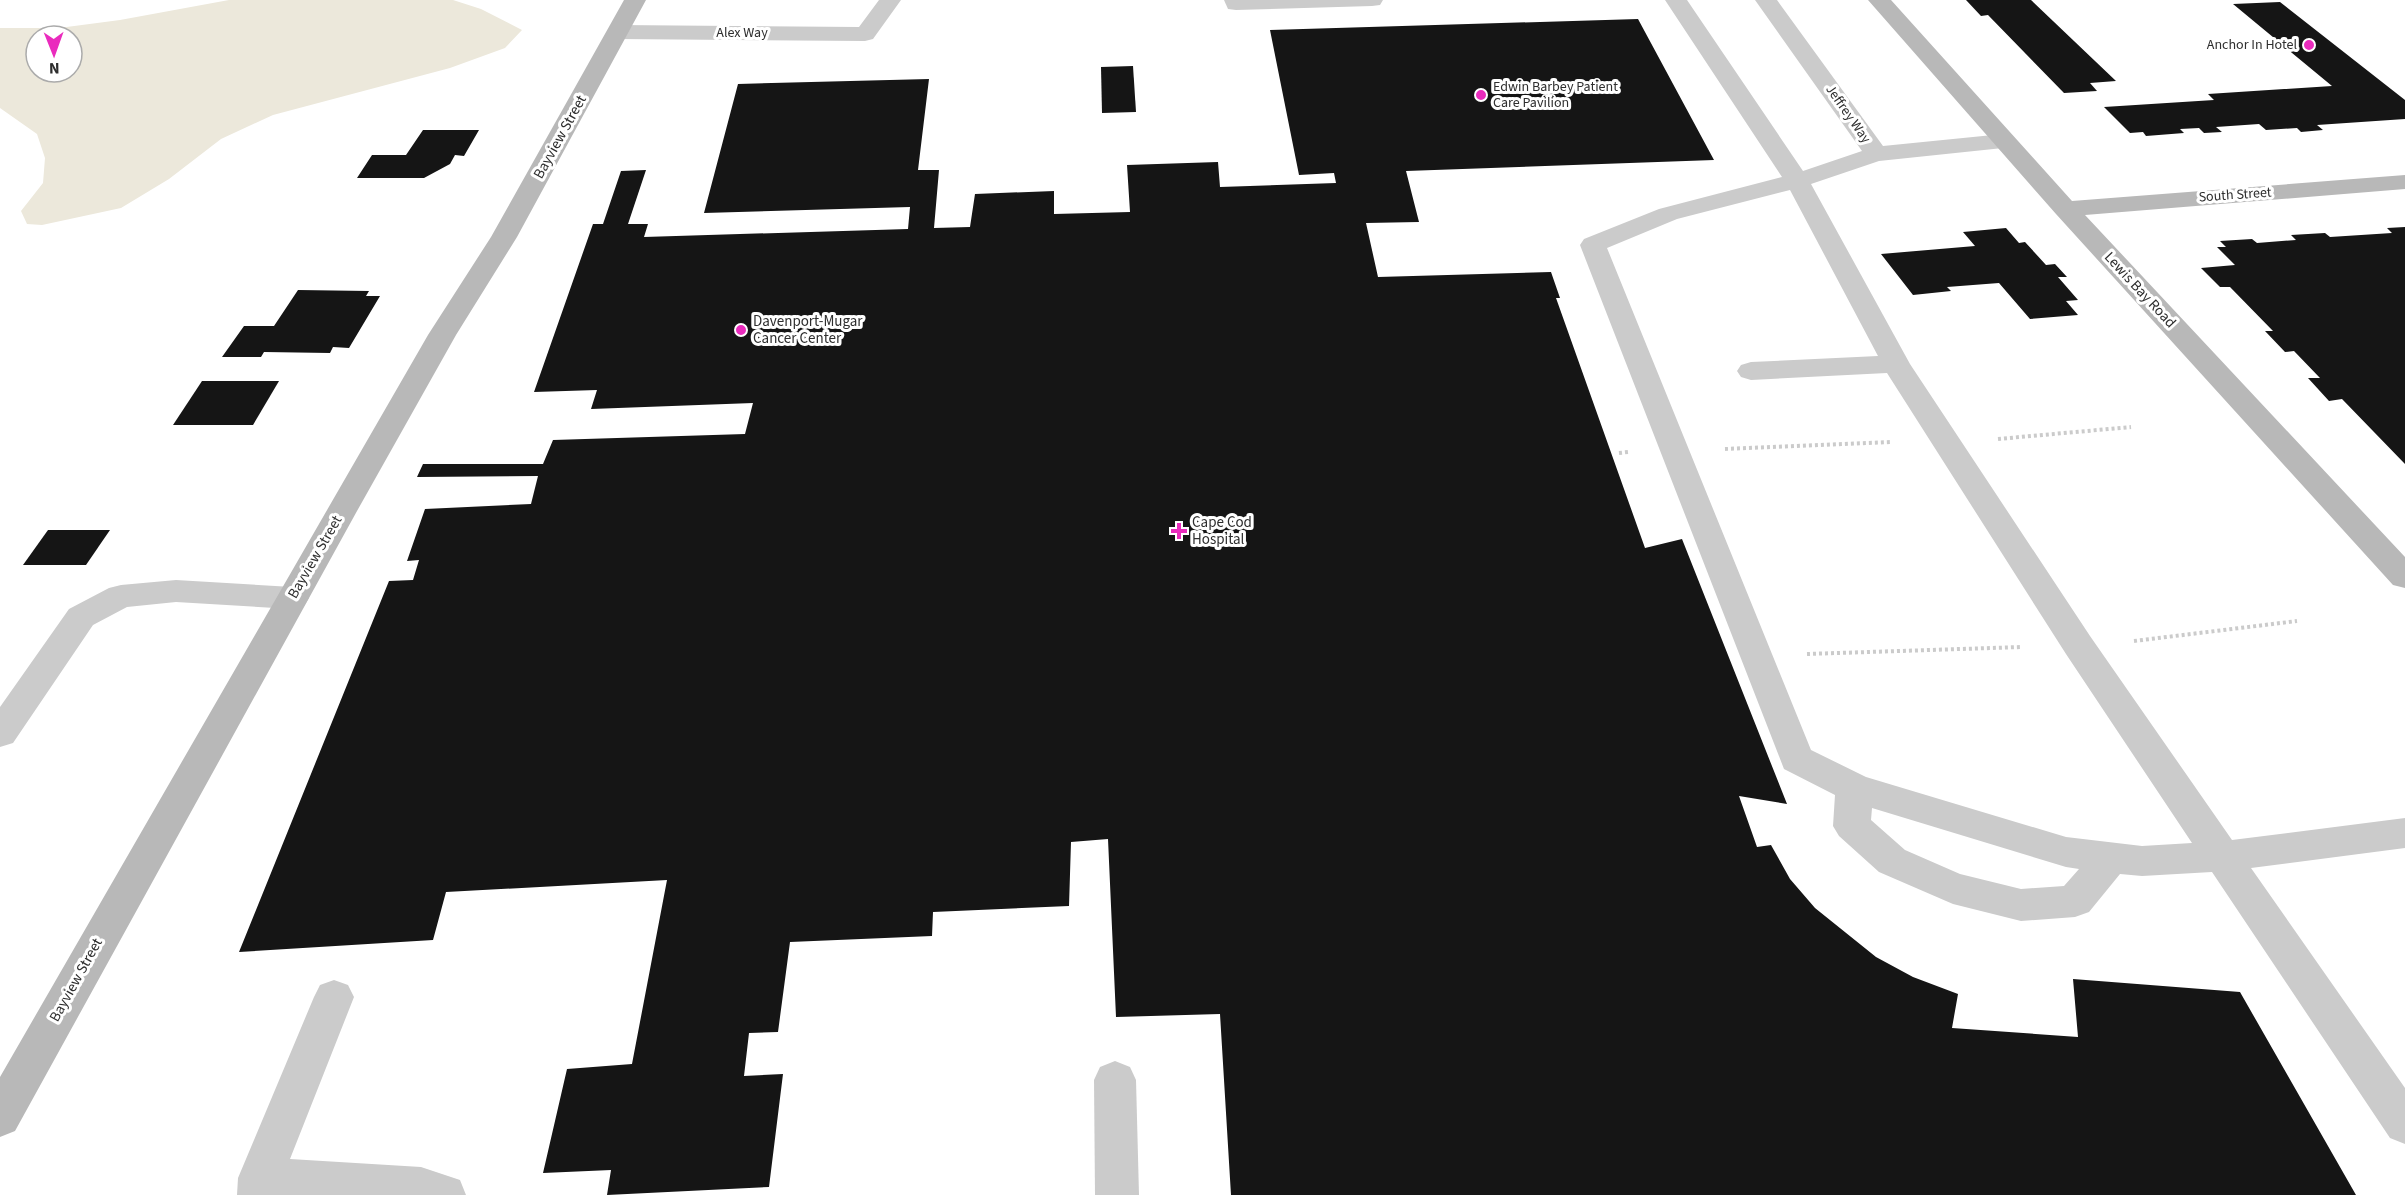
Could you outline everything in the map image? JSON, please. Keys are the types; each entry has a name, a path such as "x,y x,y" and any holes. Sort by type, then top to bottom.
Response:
{"street":[{"name":"Bayview Street","path":"0,1117 442,335 504,237 634,0"},
{"name":"Lewis Bay Road","path":"1879,0 2003,141 2405,577"},
{"name":"South Street","path":"2065,209 2405,182"}],"lane":[{"name":"Alex Way","path":"618,32 865,34 890,0"},
{"path":"1235,0 1236,4 1372,0"},
{"path":"1676,0 1797,181 1896,364 2078,645 2405,1124"},
{"name":"Jeffrey Way","path":"1766,0 1876,154 2003,141"},
{"path":"1876,154 1797,181 1668,214 1593,245 1797,759 1854,788 2066,852 2142,861 2222,856 2405,833"},
{"path":"1751,371 1896,364"},
{"path":"0,735 81,617 121,596 176,591 292,598"},
{"path":"1854,788 1852,826 1892,861 1953,888 2021,905 2075,901 2111,857"},
{"path":"334,997 259,1186 420,1188 444,1195"},
{"path":"1115,1080 1117,1195"}],"path":[{"path":"1619,453 1995,439 2132,427"}],"shaded area":[{"path":"229,0 453,0 481,9 522,30 505,48 450,68 273,115 221,139 169,179 121,208 42,225 27,224 21,211 43,183 45,158 37,134 0,108 0,28 24,28 24,84 84,84 84,25"}],"building":[{"path":"1966,0 2031,0 2116,81 2090,83 2097,91 2064,93 1988,15 1981,16"},
{"name":"Anchor In Hotel","path":"2280,2 2405,100 2405,119 2317,125 2323,130 2301,132 2297,128 2266,130 2259,124 2216,127 2222,132 2204,133 2199,128 2180,129 2184,133 2146,136 2143,132 2130,133 2104,107 2214,100 2208,94 2332,86 2233,4"},
{"name":"Cape Cod Hospital","path":"1638,19 1714,160 1406,171 1419,222 1366,223 1378,277 1551,272 1560,298 1556,298 1645,548 1682,539 1787,804 1739,796 1757,847 1771,845 1790,879 1815,908 1876,957 1913,977 1958,994 1952,1028 2078,1037 2073,979 2240,992 2356,1195 1231,1195 1220,1014 1116,1017 1108,839 1071,842 1069,906 933,912 932,936 790,942 778,1032 749,1033 744,1076 783,1074 769,1187 607,1195 611,1170 543,1173 567,1069 632,1064 667,880 446,892 433,940 239,952 389,581 413,580 419,560 407,561 425,509 531,504 538,476 417,477 423,464 543,464 553,440 745,434 753,403 591,409 597,390 534,392 593,224 603,224 621,171 646,170 628,224 648,224 644,237 908,229 910,207 704,213 738,84 929,79 918,170 939,170 934,228 970,227 975,194 1054,191 1054,214 1130,212 1127,165 1218,162 1220,187 1336,183 1334,173 1299,175 1270,30"},
{"path":"1133,66 1136,112 1102,113 1101,67"},
{"path":"423,130 479,130 464,156 455,155 450,164 424,178 357,178 372,155 406,155"},
{"path":"2405,227 2405,464 2342,399 2329,401 2308,378 2320,378 2294,351 2285,352 2265,331 2273,331 2230,287 2220,287 2201,268 2235,265 2217,247 2226,247 2220,241 2252,239 2257,243 2296,240 2291,235 2325,233 2330,237 2392,233 2387,228"},
{"path":"2006,228 2019,243 2025,242 2046,265 2055,264 2067,277 2058,277 2078,300 2066,301 2078,315 2030,319 1999,283 1947,287 1951,291 1913,295 1881,254 1975,246 1963,232"},
{"path":"298,290 369,291 366,296 380,296 349,348 333,347 330,353 264,352 261,357 222,357 244,326 274,326"},
{"path":"202,381 279,381 253,425 173,425"},
{"path":"48,530 110,530 86,565 23,565"}],"place":[{"name":"Anchor In Hotel","path":"2309,45"},
{"name":"Edwin Barbey Patient Care Pavilion","path":"1481,95"},
{"name":"Davenport-Mugar Cancer Center","path":"741,330"},
{"name":"Cape Cod Hospital","path":"1179,531"}]}
